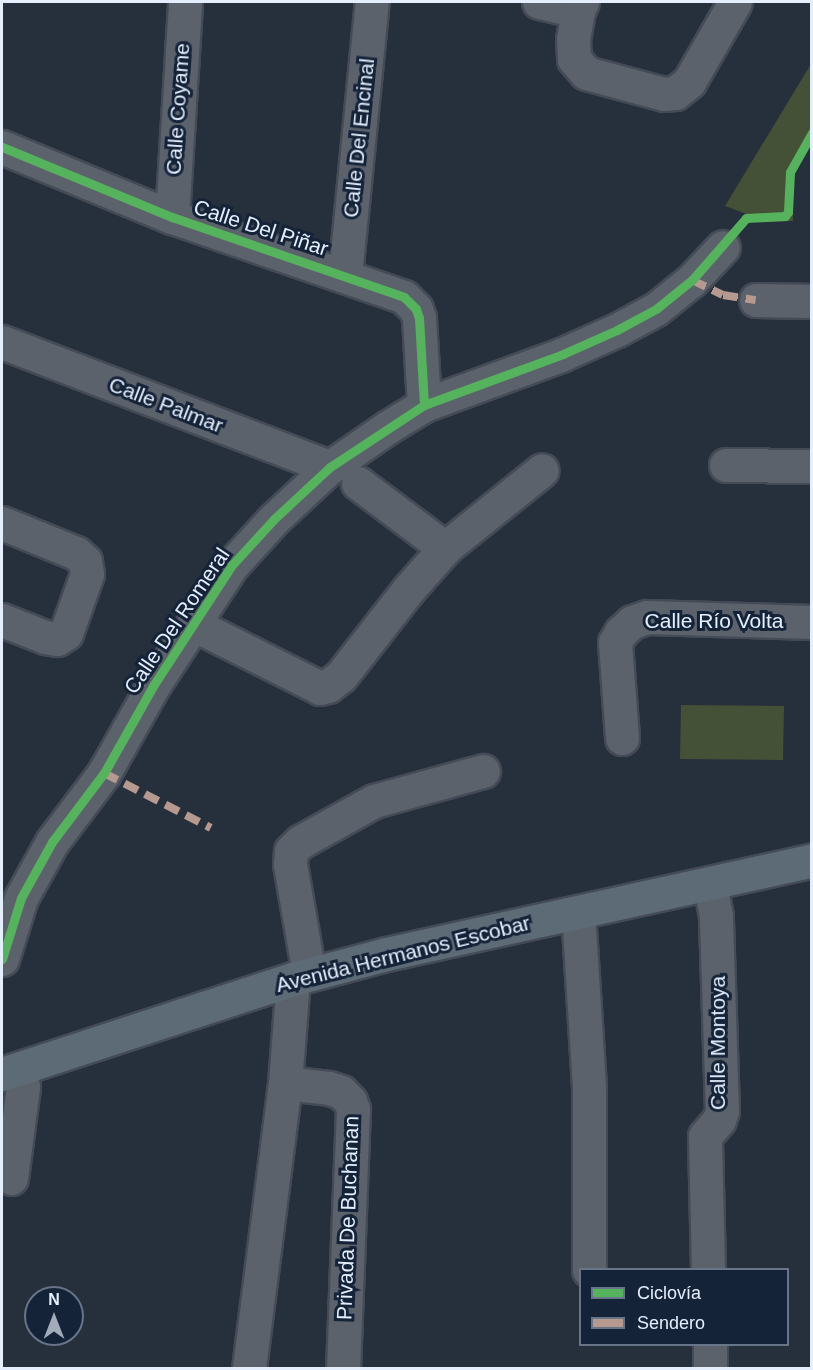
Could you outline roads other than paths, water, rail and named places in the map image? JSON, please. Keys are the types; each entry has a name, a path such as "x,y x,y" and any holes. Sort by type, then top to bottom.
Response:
{"main road":[{"name":"Avenida Hermanos Escobar","path":"10,1072 301,976 386,954 812,861"}],"street":[{"name":"Calle Coyame","path":"172,217 185,2"},
{"name":"Calle Del Encinal","path":"345,275 372,2"},
{"path":"539,2 580,6 573,39 574,59 586,73 664,94 675,93 689,82 726,4"},
{"name":"Calle Del Piñar","path":"2,147 172,217 404,297 416,309 419,318 424,405"},
{"name":"Calle Del Romeral","path":"2,959 21,898 47,852 104,773 153,686 232,565 274,519 344,475 424,405 562,354 617,330 656,309 692,280 723,248"},
{"path":"756,300 812,301"},
{"name":"Calle Palmar","path":"2,342 344,475 445,548"},
{"path":"726,465 812,466"},
{"path":"194,624 320,688 341,676 408,590 445,548 542,470"},
{"path":"2,523 76,553 85,561 87,574 66,633 57,639 45,637 2,620"},
{"name":"Calle Río Volta","path":"622,738 615,642 621,632 632,622 647,617 812,622"},
{"path":"249,1368 301,976 290,864 291,851 300,842 374,801 483,771"},
{"name":"Calle Montoya","path":"708,1268 705,1136 719,1120 722,1111 716,916 710,885"},
{"path":"578,912 589,1088 589,1268"},
{"path":"10,1072 23,1087 11,1179"},
{"name":"Privada De Buchanan","path":"285,1083 329,1088 341,1092 350,1101 352,1109 343,1368"},
{"path":"710,1346 710,1368"}]}
